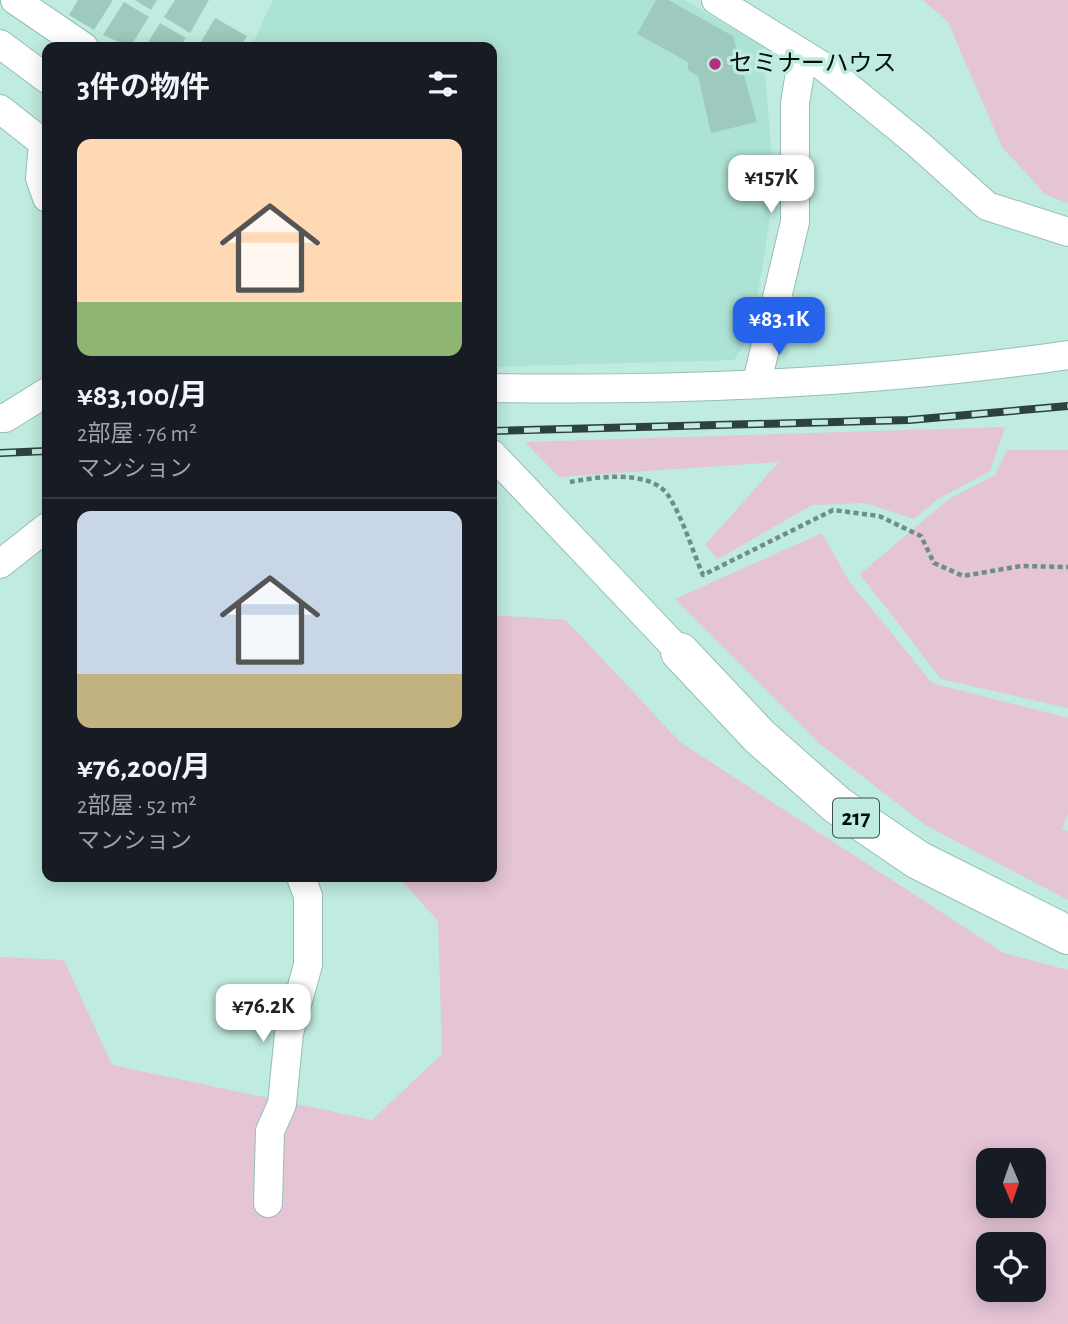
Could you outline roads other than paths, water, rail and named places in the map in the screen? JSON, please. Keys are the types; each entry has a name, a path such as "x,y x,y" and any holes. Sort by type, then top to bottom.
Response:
{"highway":[{"name":"217","path":"680,652 760,737 837,805 918,860 1068,935"}],"street":[{"path":"15,0 77,42"},
{"path":"716,0 824,66 987,206 1068,232"},
{"path":"0,44 42,75"},
{"path":"757,382 795,222 795,103 803,54"},
{"path":"0,109 42,142"},
{"path":"42,164 42,184"},
{"path":"497,388 607,390 757,382 989,367 1068,355"},
{"path":"0,418 5,418 42,395"},
{"path":"497,458 680,652"},
{"path":"0,564 42,531"},
{"path":"268,1203 270,1131 282,1104 289,1033 307,965 308,896 303,882"}],"railway":[{"path":"497,431 909,420 1068,406"},
{"path":"0,453 42,451"}],"place":[{"name":"セミナーハウス","path":"715,64"}]}
